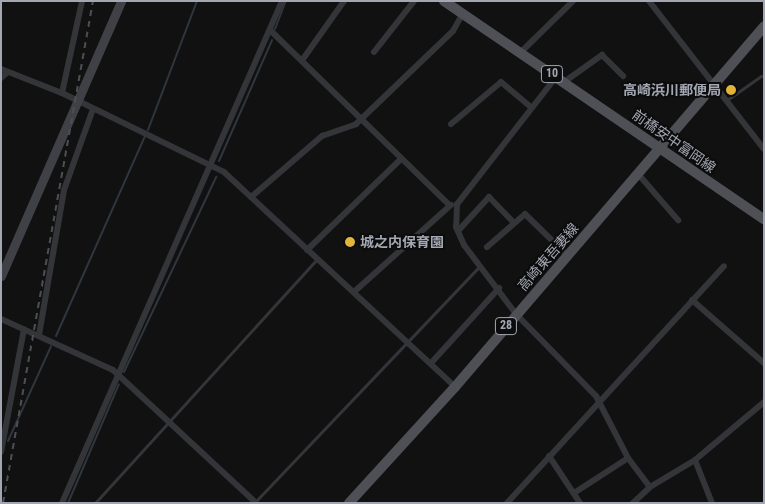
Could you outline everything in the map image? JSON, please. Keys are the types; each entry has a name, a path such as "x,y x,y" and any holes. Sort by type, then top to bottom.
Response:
{"main road":[{"name":"前橋安中富岡線","path":"449,2 764,220"},
{"name":"高崎東吾妻線","path":"349,503 455,387 764,26"}],"street":[{"path":"62,92 82,1"},
{"path":"1,276 80,102 121,1"},
{"path":"62,503 271,31 282,1"},
{"path":"303,59 344,1"},
{"path":"374,52 414,1"},
{"path":"521,52 573,1"},
{"path":"649,1 764,149"},
{"path":"251,197 322,136 360,120 453,31 463,13"},
{"path":"271,31 303,59 360,120 449,205"},
{"path":"623,76 602,55 560,79 532,108 457,204 458,231 479,266 499,288 516,314 598,400 628,458 650,487"},
{"path":"1,78 5,70 62,92 93,109 212,164 355,291 406,341 432,362 455,387"},
{"path":"451,124 501,82 532,108"},
{"path":"39,335 64,190 93,109"},
{"path":"307,250 400,160"},
{"path":"638,175 678,220"},
{"path":"458,231 489,197 512,222"},
{"path":"355,291 449,205 457,204"},
{"path":"487,246 512,222 525,214 568,256"},
{"path":"507,503 598,400 724,266"},
{"path":"432,362 499,288"},
{"path":"692,300 764,363"},
{"path":"1,319 39,335 118,374 256,502"},
{"path":"1,452 24,329"},
{"path":"633,503 650,487 695,460 764,402"},
{"path":"549,456 580,503"},
{"path":"574,493 628,458"},
{"path":"695,460 712,503"}],"lane":[{"path":"727,101 761,76"},
{"path":"95,503 167,420 318,258"},
{"path":"256,502 406,341 479,266"}],"waterway":[{"path":"148,130 197,1"},
{"path":"275,29 286,1"},
{"path":"219,161 272,40"},
{"path":"56,336 145,136"},
{"path":"124,372 216,177"},
{"path":"8,441 51,346"},
{"path":"68,503 119,384"}],"railway":[{"path":"3,503 93,1"}],"place":[{"name":"高崎浜川郵便局","path":"731,90"},
{"name":"城之内保育園","path":"350,242"}]}
